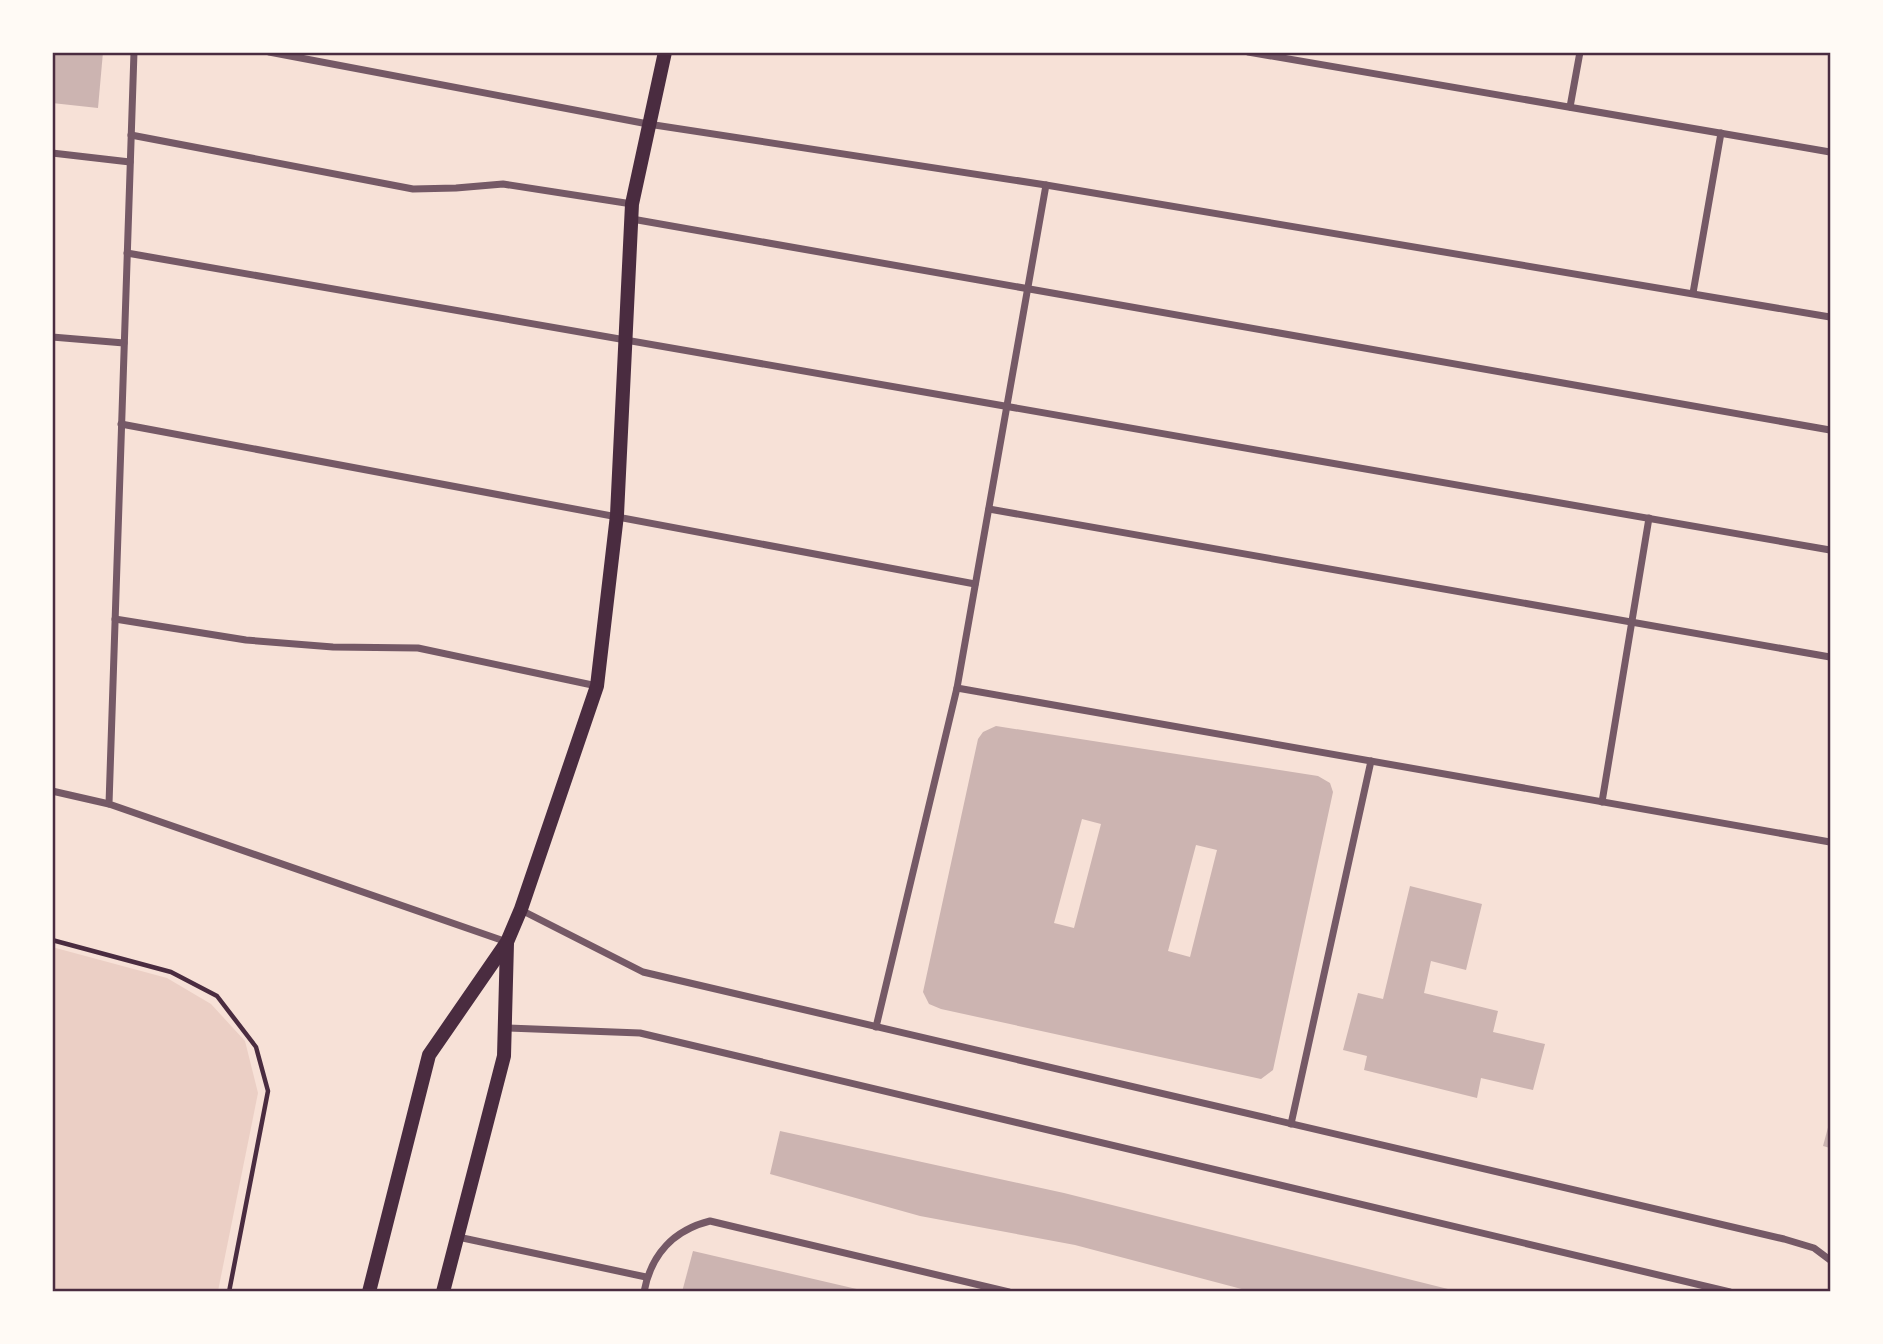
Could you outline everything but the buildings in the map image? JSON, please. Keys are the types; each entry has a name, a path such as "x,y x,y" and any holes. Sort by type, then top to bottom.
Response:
{"main road":[{"path":"369,1292 429,1055 507,942 521,909 597,686 617,515 631,211 665,52"},
{"path":"443,1292 505,1056 507,942"}],"street":[{"path":"109,804 134,52"},
{"path":"269,52 648,124 1046,185 1830,317"},
{"path":"1248,52 1830,152"},
{"path":"1570,107 1580,52"},
{"path":"1693,293 1721,133"},
{"path":"131,135 413,189 503,184 1028,289 1830,430"},
{"path":"52,153 130,162"},
{"path":"876,1027 957,688 1046,185"},
{"path":"127,253 1830,550"},
{"path":"52,337 124,342"},
{"path":"121,424 975,584"},
{"path":"989,509 1830,657"},
{"path":"1602,802 1649,518"},
{"path":"115,619 246,640 333,647 418,648 597,686"},
{"path":"957,688 1830,842"},
{"path":"1291,1124 1371,761"},
{"path":"52,791 109,804 507,942"},
{"path":"521,909 643,972 1784,1240 1814,1248 1830,1260"},
{"path":"505,1028 640,1033 1730,1292"},
{"path":"644,1292 646,1278 663,1248 690,1226 710,1221 1009,1292"},
{"path":"458,1237 646,1278"}],"path":[{"path":"52,940 171,972 183,978 217,996 256,1047 268,1091 229,1292"}],"shaded area":[{"path":"52,947 167,978 211,1004 245,1041 258,1093 218,1291 53,1291"}]}
